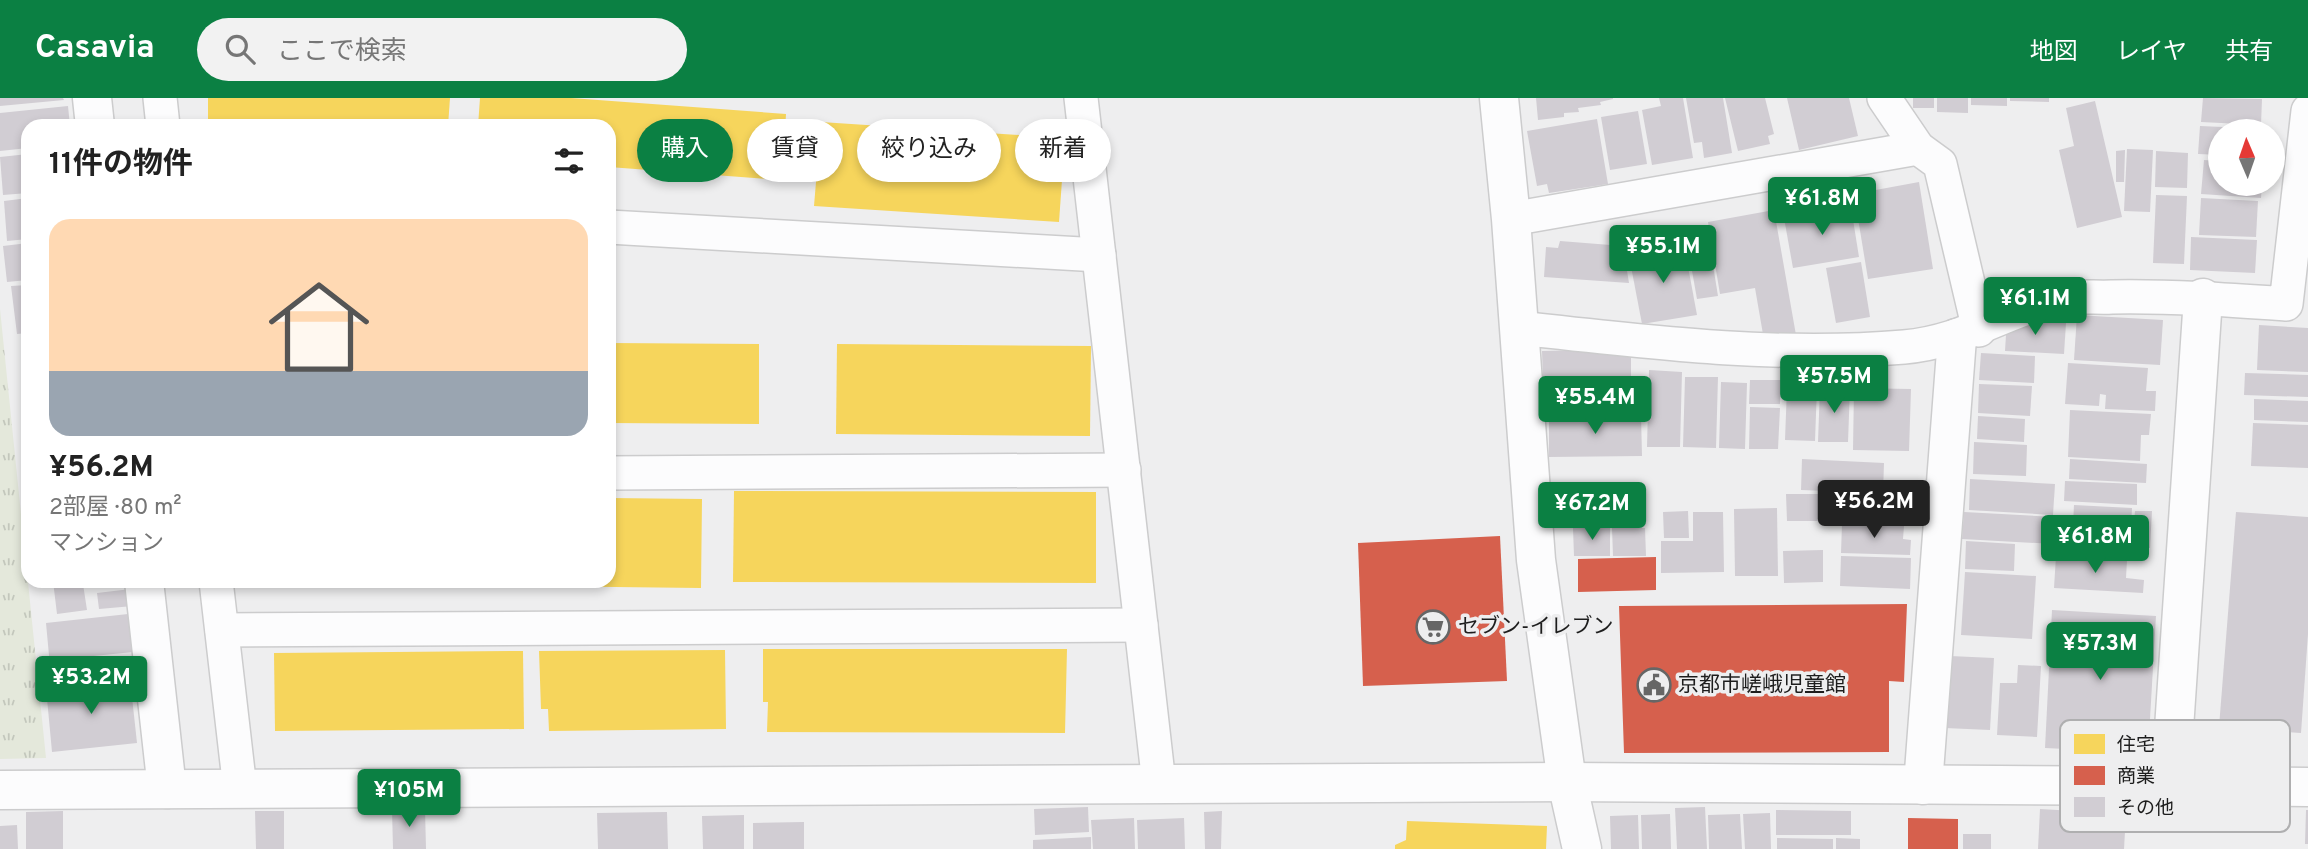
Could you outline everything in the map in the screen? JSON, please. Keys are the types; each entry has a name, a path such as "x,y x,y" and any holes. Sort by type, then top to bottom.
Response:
{"street":[{"path":"92,98 94,119"},
{"path":"1499,98 1511,219 1536,560 1567,782 1582,849"},
{"path":"2175,720 2203,298"},
{"path":"1923,785 1968,334"},
{"path":"145,588 167,789"},
{"path":"0,790 1567,782 2060,787"},
{"path":"2290,788 2308,788"}],"lane":[{"path":"160,98 162,119"},
{"path":"1081,98 1159,784"},
{"path":"1884,98 1918,148 1940,164 1968,334"},
{"path":"1519,328 1698,347 1789,351 1906,347 1968,334 2019,311 2061,298 2203,298 2287,304 2301,232 2308,111"},
{"path":"1511,219 1918,148"},
{"path":"616,227 1099,255"},
{"path":"616,473 1124,470"},
{"path":"217,588 240,789"},
{"path":"222,630 1141,625"}],"green space":[{"path":"0,309 21,514 21,588 29,588 46,758 0,759"}],"building: 住宅":[{"path":"208,98 450,98 448,119 208,119"},
{"path":"480,98 571,98 786,114 786,119 747,119 747,177 733,176 733,119 637,119 637,169 616,168 616,119 478,119"},
{"path":"843,123 857,124 857,182 1001,182 1001,134 1015,135 1015,182 1062,182 1059,222 814,206 816,182 843,182"},
{"path":"616,343 759,344 759,424 616,423"},
{"path":"837,344 1091,346 1090,436 836,434"},
{"path":"734,491 1096,492 1096,583 733,582"},
{"path":"616,498 702,499 701,588 616,587"},
{"path":"763,649 1067,649 1065,733 767,732 768,702 763,702"},
{"path":"725,650 726,729 549,731 548,709 541,709 539,651"},
{"path":"523,651 524,729 275,731 274,653"},
{"path":"1407,821 1547,826 1546,849 1395,849 1395,845 1406,840"}],"building: 商業":[{"path":"1500,536 1507,681 1363,686 1358,543"},
{"path":"1656,557 1656,590 1578,592 1578,559"},
{"path":"1907,604 1904,682 1889,681 1889,752 1624,753 1619,606"},
{"path":"1908,818 1958,819 1958,849 1908,849"}],"building: その他":[{"path":"0,98 63,98 64,100 0,106"},
{"path":"1536,98 1613,99 1600,102 1601,105 1578,108 1579,112 1564,113 1564,117 1538,120"},
{"path":"1659,98 1683,98 1693,158 1652,165 1642,110 1661,106"},
{"path":"1686,98 1723,98 1732,153 1704,158 1702,142 1694,143"},
{"path":"1725,98 1765,98 1774,134 1768,136 1770,144 1738,151"},
{"path":"1787,98 1849,98 1858,136 1799,150"},
{"path":"1913,98 1934,98 1934,108 1913,108"},
{"path":"1937,98 1968,98 1968,113 1937,112"},
{"path":"1971,98 2007,98 2007,106 1971,105"},
{"path":"2010,98 2049,98 2049,102 2010,101"},
{"path":"2203,98 2262,99 2261,119 2208,119 2208,122 2201,122"},
{"path":"2095,101 2122,217 2077,228 2059,150 2074,146 2066,108"},
{"path":"68,106 69,119 21,119 21,149 0,151 0,113"},
{"path":"1638,111 1647,164 1610,170 1601,117"},
{"path":"1597,119 1608,184 1549,193 1547,184 1537,186 1527,131"},
{"path":"2200,126 2208,126 2208,154 2198,154"},
{"path":"2127,149 2153,150 2150,212 2124,211"},
{"path":"2125,150 2124,182 2116,182 2116,151"},
{"path":"2156,151 2188,153 2187,188 2155,187"},
{"path":"21,155 21,194 3,195 0,157"},
{"path":"2204,160 2208,160 2208,194 2201,194"},
{"path":"1919,182 1933,269 1868,279 1854,194"},
{"path":"2156,195 2187,196 2184,264 2153,263"},
{"path":"2201,198 2258,201 2256,237 2199,235"},
{"path":"21,199 21,240 7,241 4,201"},
{"path":"1851,207 1859,257 1793,268 1784,218"},
{"path":"1774,210 1796,335 1764,340 1755,288 1720,294 1708,222"},
{"path":"1708,234 1718,296 1697,299 1686,237"},
{"path":"2191,237 2257,240 2255,273 2190,270"},
{"path":"1560,241 1623,246 1629,283 1544,277 1546,247 1558,248"},
{"path":"21,244 21,281 7,282 3,246"},
{"path":"1684,245 1697,315 1642,324 1629,256"},
{"path":"1861,262 1870,317 1836,323 1826,268"},
{"path":"21,285 21,334 17,334 11,286"},
{"path":"2077,315 2163,320 2160,365 2074,360"},
{"path":"2007,319 2066,323 2064,354 2005,351"},
{"path":"2259,325 2308,328 2308,372 2257,370"},
{"path":"1631,349 1631,378 1543,380 1542,351"},
{"path":"1981,353 2035,356 2034,383 1979,380"},
{"path":"2068,363 2148,368 2146,391 2156,391 2155,411 2105,409 2106,395 2100,394 2099,406 2065,404"},
{"path":"1649,370 1682,372 1680,447 1647,447"},
{"path":"2245,373 2308,375 2308,397 2244,395"},
{"path":"1685,377 1718,377 1716,448 1683,447"},
{"path":"1638,380 1639,411 1548,412 1548,381"},
{"path":"1750,380 1781,380 1780,404 1749,404"},
{"path":"1721,382 1747,383 1745,449 1719,448"},
{"path":"1979,384 2032,386 2030,416 1978,413"},
{"path":"1787,387 1817,387 1815,441 1785,440"},
{"path":"1820,387 1850,388 1848,442 1818,442"},
{"path":"1854,388 1911,389 1909,451 1853,450"},
{"path":"2254,399 2308,401 2308,422 2254,420"},
{"path":"1750,407 1780,408 1778,449 1749,449"},
{"path":"2070,410 2151,414 2149,435 2141,435 2140,461 2068,457"},
{"path":"1641,415 1642,456 1549,457 1549,416"},
{"path":"1978,416 2025,419 2024,442 1977,439"},
{"path":"2253,423 2308,425 2308,468 2251,466"},
{"path":"1974,442 2027,445 2026,476 1973,474"},
{"path":"1802,459 1884,463 1883,493 1801,490"},
{"path":"2070,459 2147,464 2146,483 2069,479"},
{"path":"1970,479 2055,484 2053,515 1969,510"},
{"path":"2065,481 2137,484 2137,505 2064,501"},
{"path":"1564,494 1638,494 1639,523 1565,524"},
{"path":"1786,494 1825,494 1825,521 1787,521"},
{"path":"1842,495 1905,496 1904,523 1842,520"},
{"path":"2074,505 2132,508 2130,547 2072,544"},
{"path":"1777,508 1778,576 1735,576 1734,509"},
{"path":"1688,511 1689,538 1664,538 1663,512"},
{"path":"2135,511 2152,511 2150,548 2132,547"},
{"path":"1693,512 1723,512 1724,572 1661,573 1661,541 1693,541"},
{"path":"1964,512 2055,517 2054,544 1962,539"},
{"path":"2236,512 2308,517 2308,634 2301,733 2290,732 2290,720 2220,720"},
{"path":"1842,524 1904,526 1903,539 1911,540 1910,555 1841,553"},
{"path":"1573,528 1610,528 1610,556 1574,556"},
{"path":"1612,528 1645,528 1646,556 1613,556"},
{"path":"1966,541 2015,544 2014,571 1965,569"},
{"path":"1823,550 1823,582 1784,583 1783,551"},
{"path":"1841,556 1911,558 1910,589 1840,586"},
{"path":"2056,556 2127,560 2126,578 2144,580 2143,593 2054,588"},
{"path":"1965,572 2036,576 2032,639 1961,635"},
{"path":"54,588 84,588 87,610 57,614"},
{"path":"131,589 133,606 99,609 97,593"},
{"path":"2052,610 2156,616 2150,720 2060,720 2060,749 2045,748"},
{"path":"128,614 133,652 84,657 86,674 51,677 46,623"},
{"path":"1950,656 1994,658 1990,730 1945,728"},
{"path":"2018,665 2041,666 2037,737 1997,735 2000,683 2017,683"},
{"path":"130,679 137,743 52,752 46,688"},
{"path":"1088,807 1089,832 1035,835 1034,809"},
{"path":"1705,807 1707,849 1677,849 1675,808"},
{"path":"392,809 425,809 426,849 393,849"},
{"path":"2040,809 2060,810 2060,832 2125,832 2124,849 2038,849"},
{"path":"1776,810 1851,811 1851,835 1776,835"},
{"path":"2308,810 2308,844 2305,844"},
{"path":"63,811 63,849 26,849 26,812"},
{"path":"255,811 284,811 284,849 256,849"},
{"path":"1222,811 1221,849 1205,849 1204,812"},
{"path":"667,812 668,849 598,849 597,813"},
{"path":"1770,813 1771,849 1745,849 1743,814"},
{"path":"1670,814 1671,849 1642,849 1641,815"},
{"path":"1740,814 1742,849 1709,849 1708,815"},
{"path":"744,815 744,849 703,849 702,816"},
{"path":"1638,815 1639,849 1611,849 1610,816"},
{"path":"1134,818 1135,849 1093,849 1091,820"},
{"path":"1184,818 1185,849 1138,849 1137,820"},
{"path":"804,822 804,849 753,849 753,823"},
{"path":"17,825 18,849 0,849 0,826"},
{"path":"1963,834 1991,834 1991,849 1963,849"},
{"path":"1091,837 1091,849 1033,849 1033,840"},
{"path":"1777,838 1833,839 1833,849 1777,849"},
{"path":"1836,838 1860,839 1860,849 1836,849"}],"place":[{"name":"セブン-イレブン","path":"1433,627"},
{"name":"京都市嵯峨児童館","path":"1654,685"}]}
